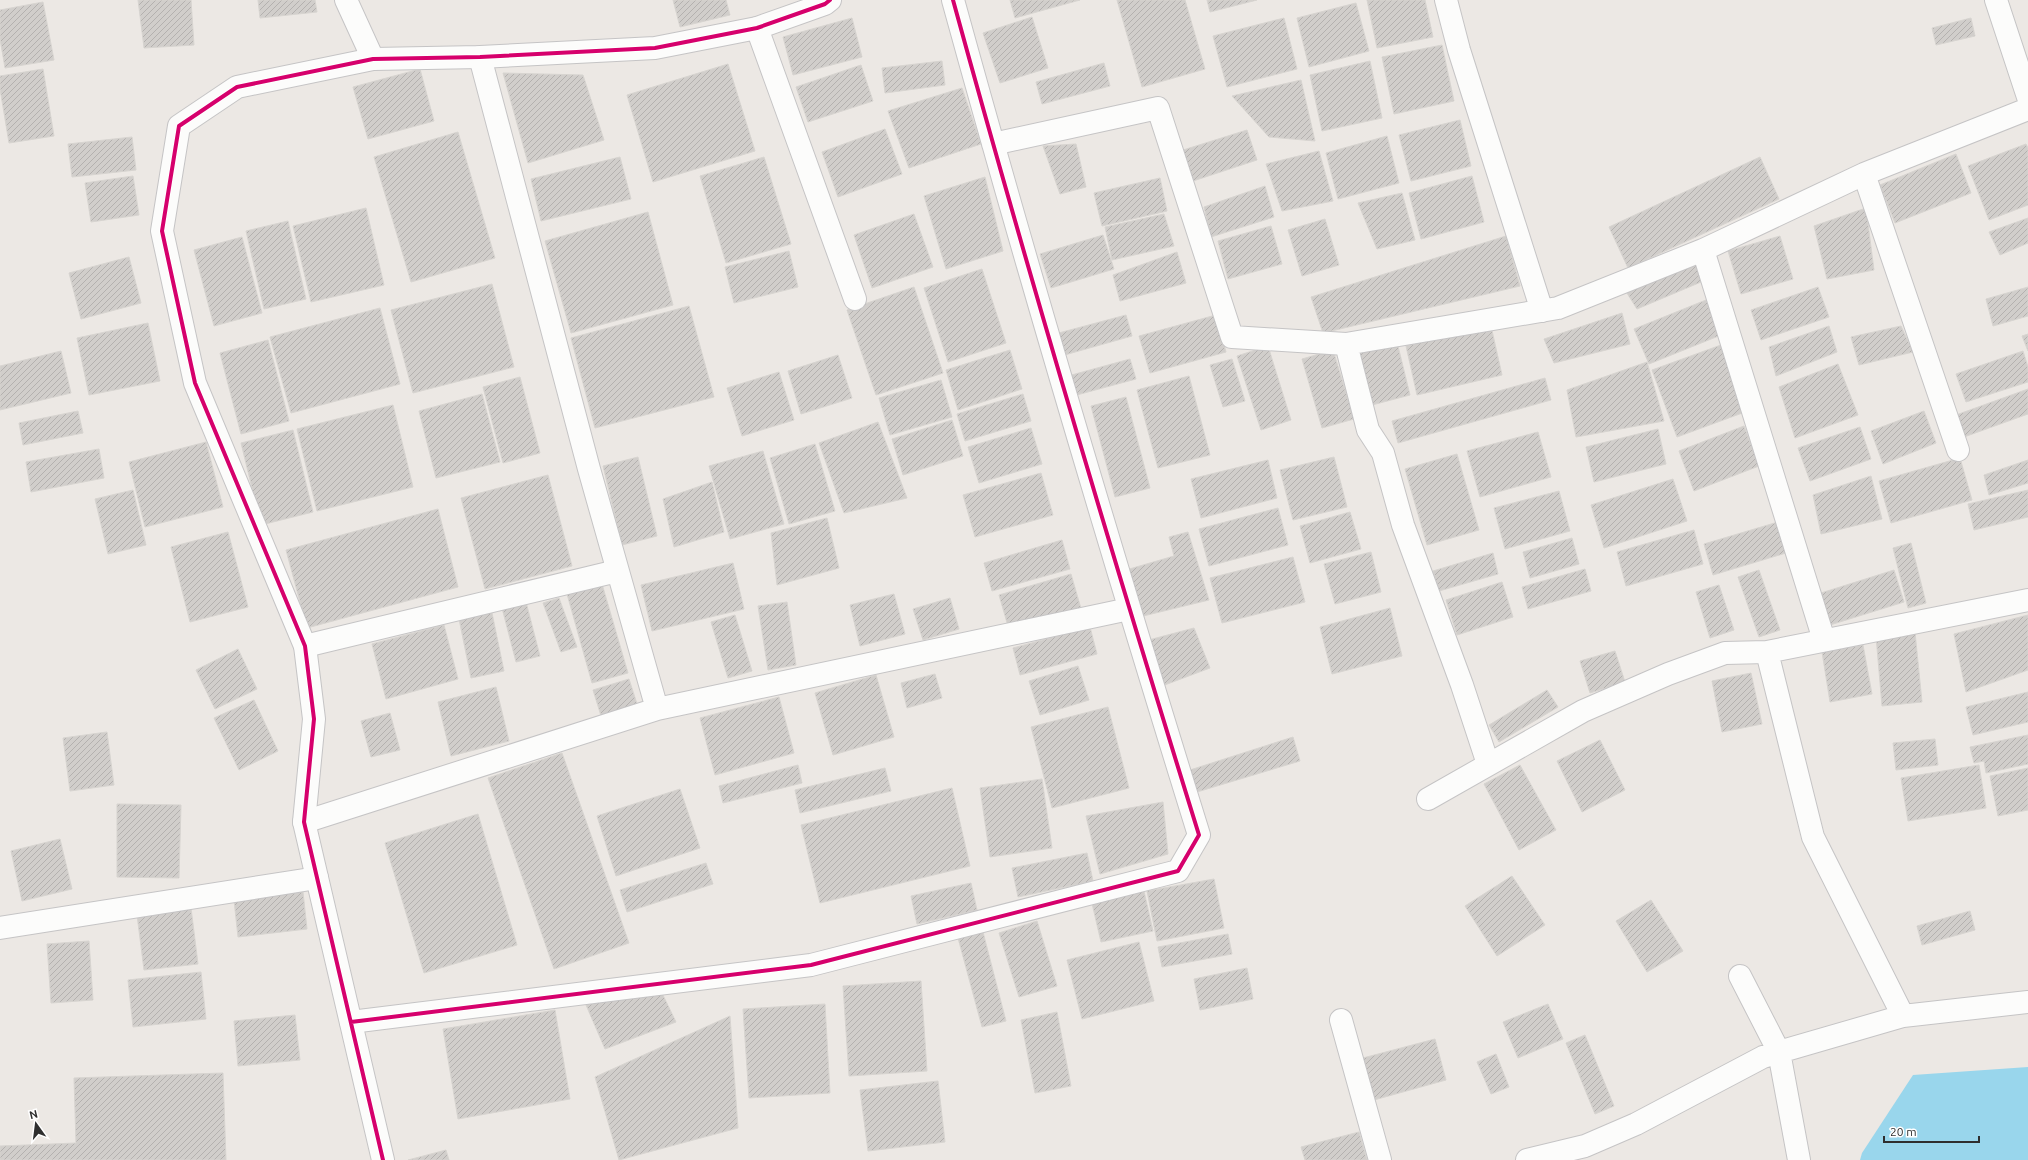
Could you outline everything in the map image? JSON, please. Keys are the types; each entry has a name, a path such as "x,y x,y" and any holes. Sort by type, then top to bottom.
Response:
{"street":[{"path":"346,0 373,59"},
{"path":"383,1160 304,822 314,719 305,646 195,383 162,230 179,126 237,87 373,59 480,57 655,48 757,28 825,4 830,0"},
{"path":"350,1022 811,965 1178,870 1199,835 1129,609 993,144 953,0"},
{"path":"1446,0 1459,50 1542,311"},
{"path":"1996,0 2028,97"},
{"path":"757,28 855,299"},
{"path":"480,57 617,571 657,709"},
{"path":"993,144 1158,108 1232,337 1346,344 1558,308 1703,250 1864,174 2028,108"},
{"path":"1864,174 1958,450"},
{"path":"1703,250 1824,640"},
{"path":"1346,344 1368,430 1383,453 1403,524 1462,685 1488,764"},
{"path":"305,646 617,571"},
{"path":"1428,799 1583,711 1668,674 1725,653 1767,652 2028,600"},
{"path":"304,822 657,709 1129,609"},
{"path":"1767,652 1813,837 1903,1016"},
{"path":"0,928 317,878"},
{"path":"1740,976 1779,1052 1799,1160"},
{"path":"1527,1160 1585,1146 1636,1124 1763,1057 1903,1016 2028,1002"},
{"path":"1341,1020 1380,1160"}],"water":[{"path":"2028,1067 2028,1160 1860,1160 1862,1153 1913,1075"}],"building":[{"path":"138,0 191,0 194,45 144,48"},
{"path":"258,0 315,0 317,12 260,18"},
{"path":"673,0 726,0 730,15 680,27"},
{"path":"1010,0 1080,0 1015,18"},
{"path":"1117,0 1185,0 1205,69 1142,87"},
{"path":"1207,0 1257,0 1210,12"},
{"path":"1367,0 1425,0 1433,37 1377,48"},
{"path":"43,2 54,60 5,68 0,39 0,10"},
{"path":"1356,3 1369,51 1309,67 1297,18"},
{"path":"1032,17 1048,68 1000,83 983,33"},
{"path":"852,18 862,57 793,75 783,37"},
{"path":"1284,18 1297,69 1227,87 1213,36"},
{"path":"1971,18 1975,36 1936,45 1932,28"},
{"path":"1442,45 1454,101 1394,114 1382,57"},
{"path":"942,61 945,85 885,93 882,68"},
{"path":"1370,61 1382,118 1322,131 1310,75"},
{"path":"1104,63 1110,86 1042,104 1036,82"},
{"path":"728,64 755,151 653,182 627,95"},
{"path":"861,65 873,101 808,122 796,87"},
{"path":"43,69 54,136 9,143 0,89 0,76"},
{"path":"420,69 434,121 368,139 353,87"},
{"path":"503,73 583,75 604,140 528,163"},
{"path":"1301,80 1315,141 1269,137 1232,96"},
{"path":"962,88 981,144 909,168 888,111"},
{"path":"1460,120 1471,166 1411,181 1399,135"},
{"path":"885,129 902,174 838,197 822,152"},
{"path":"1247,130 1257,160 1190,182 1180,151"},
{"path":"458,132 495,258 411,282 374,157"},
{"path":"1387,136 1399,183 1338,199 1326,153"},
{"path":"132,137 136,170 72,177 68,144"},
{"path":"1076,144 1086,187 1060,194 1043,146"},
{"path":"2026,144 2028,148 2028,205 1989,220 1968,166"},
{"path":"1319,151 1333,201 1282,211 1266,164"},
{"path":"1956,154 1971,193 1895,223 1880,185"},
{"path":"620,157 631,199 541,221 531,179"},
{"path":"764,157 791,244 726,263 700,176"},
{"path":"1760,157 1779,199 1628,268 1609,227"},
{"path":"133,176 139,215 91,222 85,183"},
{"path":"1472,176 1484,222 1421,239 1409,193"},
{"path":"985,177 1003,251 946,269 924,196"},
{"path":"1160,178 1167,211 1102,226 1094,193"},
{"path":"1265,186 1274,217 1211,237 1204,207"},
{"path":"1402,193 1415,240 1377,249 1358,203"},
{"path":"366,208 384,285 311,302 293,226"},
{"path":"1866,208 1874,270 1827,279 1814,226"},
{"path":"648,212 673,305 571,333 545,241"},
{"path":"914,214 933,267 872,288 854,235"},
{"path":"1164,214 1174,246 1112,260 1105,227"},
{"path":"2028,218 2028,243 2000,255 1989,232"},
{"path":"1325,219 1339,265 1302,276 1288,230"},
{"path":"288,221 306,299 264,309 246,231"},
{"path":"1271,226 1282,264 1228,279 1218,241"},
{"path":"1103,235 1114,269 1051,288 1040,254"},
{"path":"1506,236 1520,286 1323,333 1311,297"},
{"path":"1780,236 1793,279 1741,294 1728,251"},
{"path":"242,237 262,313 214,326 194,250"},
{"path":"789,251 798,287 734,303 725,267"},
{"path":"1177,252 1186,283 1120,301 1113,275"},
{"path":"129,257 141,303 81,319 69,273"},
{"path":"1696,260 1701,282 1637,309 1625,290"},
{"path":"982,269 1006,343 948,362 924,288"},
{"path":"492,284 514,367 413,393 391,310"},
{"path":"914,287 943,373 876,395 847,310"},
{"path":"1818,287 1829,317 1761,340 1751,310"},
{"path":"2028,287 2028,316 1993,326 1986,299"},
{"path":"1706,300 1721,335 1649,364 1634,329"},
{"path":"689,306 714,397 595,428 571,338"},
{"path":"380,308 400,384 291,413 270,337"},
{"path":"1622,313 1630,344 1554,363 1544,339"},
{"path":"1126,315 1132,336 1061,356 1055,334"},
{"path":"1216,315 1226,352 1150,373 1139,336"},
{"path":"148,323 160,381 89,395 77,338"},
{"path":"1491,326 1502,375 1417,395 1406,346"},
{"path":"1829,326 1837,352 1776,376 1769,347"},
{"path":"1901,326 1913,352 1859,365 1851,337"},
{"path":"2028,334 2028,351 2022,336"},
{"path":"268,340 289,421 241,434 220,353"},
{"path":"1397,342 1410,395 1372,405 1359,351"},
{"path":"1721,345 1745,412 1677,437 1652,370"},
{"path":"1268,346 1291,420 1261,430 1237,356"},
{"path":"1010,350 1022,389 958,410 946,370"},
{"path":"1333,350 1354,419 1322,428 1302,359"},
{"path":"61,351 71,393 0,410 0,366"},
{"path":"2023,351 2028,367 2028,382 1966,402 1956,374"},
{"path":"838,355 852,398 801,414 788,371"},
{"path":"1130,359 1136,379 1073,396 1068,376"},
{"path":"1232,359 1245,401 1223,407 1210,365"},
{"path":"1647,362 1664,421 1576,437 1567,390"},
{"path":"1838,364 1858,415 1795,438 1779,387"},
{"path":"779,372 794,420 742,436 727,388"},
{"path":"1189,376 1210,455 1158,468 1137,390"},
{"path":"520,377 540,453 503,463 483,387"},
{"path":"1545,378 1551,400 1398,443 1392,421"},
{"path":"941,380 952,417 890,435 879,398"},
{"path":"2028,389 2028,414 1964,437 1956,415"},
{"path":"482,394 500,462 436,478 419,411"},
{"path":"1023,394 1031,421 965,441 957,414"},
{"path":"1126,397 1150,488 1115,497 1091,406"},
{"path":"393,405 413,487 317,511 297,429"},
{"path":"78,411 83,433 23,445 19,423"},
{"path":"1924,411 1936,443 1883,464 1871,431"},
{"path":"952,420 963,456 903,475 892,439"},
{"path":"878,422 907,498 844,513 819,443"},
{"path":"1744,426 1759,466 1694,491 1679,451"},
{"path":"1860,427 1871,459 1810,481 1798,448"},
{"path":"1031,428 1042,464 979,483 968,447"},
{"path":"1658,429 1666,464 1594,482 1586,447"},
{"path":"293,430 313,512 261,525 241,443"},
{"path":"1538,432 1551,477 1480,497 1467,451"},
{"path":"206,442 223,507 145,527 129,462"},
{"path":"815,444 835,511 789,524 770,458"},
{"path":"99,449 104,478 31,492 26,462"},
{"path":"763,451 784,524 730,539 709,466"},
{"path":"1457,454 1479,530 1427,545 1405,469"},
{"path":"638,457 657,536 622,545 603,466"},
{"path":"1334,457 1347,507 1293,520 1280,470"},
{"path":"1960,458 1972,500 1891,523 1879,481"},
{"path":"1268,460 1277,498 1201,518 1191,479"},
{"path":"2028,460 2028,483 1989,495 1984,475"},
{"path":"1041,473 1053,515 975,537 963,495"},
{"path":"548,475 572,566 485,589 461,498"},
{"path":"1871,476 1882,519 1821,534 1813,495"},
{"path":"1673,479 1687,521 1604,548 1591,505"},
{"path":"712,482 724,532 674,547 663,499"},
{"path":"133,490 146,545 108,554 95,499"},
{"path":"2028,490 2028,517 1974,530 1968,504"},
{"path":"1559,491 1570,531 1505,549 1494,508"},
{"path":"1278,508 1288,545 1209,566 1199,529"},
{"path":"438,509 458,587 307,628 286,550"},
{"path":"1350,512 1361,549 1310,563 1300,526"},
{"path":"827,518 839,568 777,585 771,533"},
{"path":"1778,522 1786,553 1713,575 1704,544"},
{"path":"1694,530 1703,564 1626,586 1617,552"},
{"path":"228,532 248,607 190,622 171,547"},
{"path":"1188,532 1209,600 1139,617 1126,570 1174,556 1169,537"},
{"path":"1572,538 1579,564 1530,578 1523,552"},
{"path":"1062,540 1070,569 992,591 984,563"},
{"path":"1911,543 1926,603 1908,608 1893,548"},
{"path":"1371,552 1381,592 1335,604 1324,564"},
{"path":"1493,553 1498,574 1439,591 1433,571"},
{"path":"1293,557 1305,602 1222,623 1210,578"},
{"path":"733,563 744,609 652,631 641,585"},
{"path":"1585,569 1591,591 1528,609 1522,587"},
{"path":"1759,570 1780,630 1759,637 1738,577"},
{"path":"1894,570 1904,602 1830,625 1821,593"},
{"path":"1071,574 1082,612 1010,633 999,595"},
{"path":"1502,582 1513,617 1457,635 1446,600"},
{"path":"602,584 628,673 592,683 567,594"},
{"path":"1719,585 1734,630 1710,638 1696,592"},
{"path":"894,594 905,634 860,646 850,605"},
{"path":"559,598 577,647 561,652 543,603"},
{"path":"950,598 959,629 923,640 913,609"},
{"path":"526,602 540,656 516,662 502,608"},
{"path":"787,602 796,665 768,670 758,606"},
{"path":"1390,608 1402,656 1332,674 1320,627"},
{"path":"492,613 504,671 471,678 459,619"},
{"path":"735,615 752,671 728,678 711,622"},
{"path":"2028,615 2028,670 1966,692 1954,634"},
{"path":"444,625 458,679 386,699 372,644"},
{"path":"1090,627 1097,654 1020,675 1013,648"},
{"path":"1194,628 1210,668 1162,686 1145,641"},
{"path":"1915,632 1922,702 1882,706 1876,636"},
{"path":"1863,645 1872,694 1830,702 1822,652"},
{"path":"238,649 257,689 215,709 196,670"},
{"path":"1615,651 1625,682 1590,693 1580,661"},
{"path":"1078,666 1089,700 1040,715 1029,681"},
{"path":"1751,673 1762,724 1722,732 1712,681"},
{"path":"935,674 942,698 907,708 901,683"},
{"path":"876,675 894,737 833,755 815,693"},
{"path":"629,679 638,707 602,719 593,690"},
{"path":"496,687 509,741 451,756 438,702"},
{"path":"1547,690 1558,707 1499,742 1489,725"},
{"path":"2028,692 2028,722 1973,735 1966,707"},
{"path":"779,697 794,753 715,775 700,718"},
{"path":"254,700 278,751 239,770 214,718"},
{"path":"1108,707 1129,788 1052,808 1031,727"},
{"path":"390,713 400,750 371,757 361,721"},
{"path":"107,732 114,785 70,791 63,738"},
{"path":"2028,735 2028,764 1986,773 1984,761 1974,763 1970,747"},
{"path":"1293,737 1300,761 1197,792 1190,770"},
{"path":"1935,739 1938,765 1896,770 1893,743"},
{"path":"1600,740 1625,790 1582,812 1557,761"},
{"path":"562,753 629,943 554,969 488,778"},
{"path":"798,765 802,783 723,803 719,786"},
{"path":"1520,765 1556,830 1519,850 1484,784"},
{"path":"1979,765 1986,808 1908,821 1901,778"},
{"path":"885,768 891,791 800,813 795,790"},
{"path":"2028,768 2028,810 1998,816 1990,776"},
{"path":"1042,779 1052,848 990,857 980,788"},
{"path":"952,788 970,866 820,903 801,825"},
{"path":"680,789 700,848 616,876 597,816"},
{"path":"1163,802 1168,854 1100,874 1086,816"},
{"path":"117,804 181,805 179,878 117,877"},
{"path":"478,814 517,945 424,973 385,843"},
{"path":"60,839 72,889 22,901 11,851"},
{"path":"1087,853 1093,881 1018,897 1012,868"},
{"path":"706,863 713,884 627,912 620,890"},
{"path":"1512,876 1545,925 1497,956 1465,906"},
{"path":"1214,879 1224,928 1157,941 1147,891"},
{"path":"971,883 977,910 917,924 911,896"},
{"path":"1143,887 1153,931 1101,942 1091,899"},
{"path":"303,892 307,929 238,937 234,900"},
{"path":"1651,900 1683,951 1647,972 1616,921"},
{"path":"191,908 198,964 144,970 137,915"},
{"path":"1970,911 1975,930 1922,945 1917,926"},
{"path":"1037,921 1057,986 1019,997 999,933"},
{"path":"983,932 1006,1021 982,1027 958,938"},
{"path":"1228,934 1232,954 1162,967 1158,947"},
{"path":"89,941 93,1000 51,1003 47,944"},
{"path":"1139,942 1154,1001 1082,1019 1067,960"},
{"path":"1247,968 1253,999 1200,1010 1194,979"},
{"path":"201,972 206,1019 133,1027 128,980"},
{"path":"921,981 927,1071 849,1076 843,986"},
{"path":"660,989 676,1022 605,1049 586,1005"},
{"path":"825,1004 830,1093 749,1098 743,1009"},
{"path":"1548,1004 1563,1039 1518,1058 1503,1022"},
{"path":"555,1010 570,1099 458,1119 443,1029"},
{"path":"1057,1012 1071,1086 1035,1093 1021,1020"},
{"path":"295,1015 300,1060 238,1066 234,1021"},
{"path":"730,1016 738,1128 619,1160 595,1077"},
{"path":"1585,1035 1614,1106 1595,1114 1566,1043"},
{"path":"1435,1039 1446,1080 1374,1100 1363,1058"},
{"path":"1496,1054 1509,1087 1491,1094 1477,1062"},
{"path":"223,1073 226,1160 0,1160 0,1146 76,1143 74,1078"},
{"path":"938,1081 945,1142 868,1151 860,1090"},
{"path":"1359,1132 1367,1160 1305,1160 1301,1147"},
{"path":"446,1150 449,1160 408,1160"}],"cycle path":[{"path":"383,1160 304,822 314,719 305,646 195,383 162,231 179,126 237,87 373,59 480,57 655,48 757,28 825,4 830,0"},
{"path":"351,1022 811,965 1178,871 1199,835 1073,419 953,0"}]}
